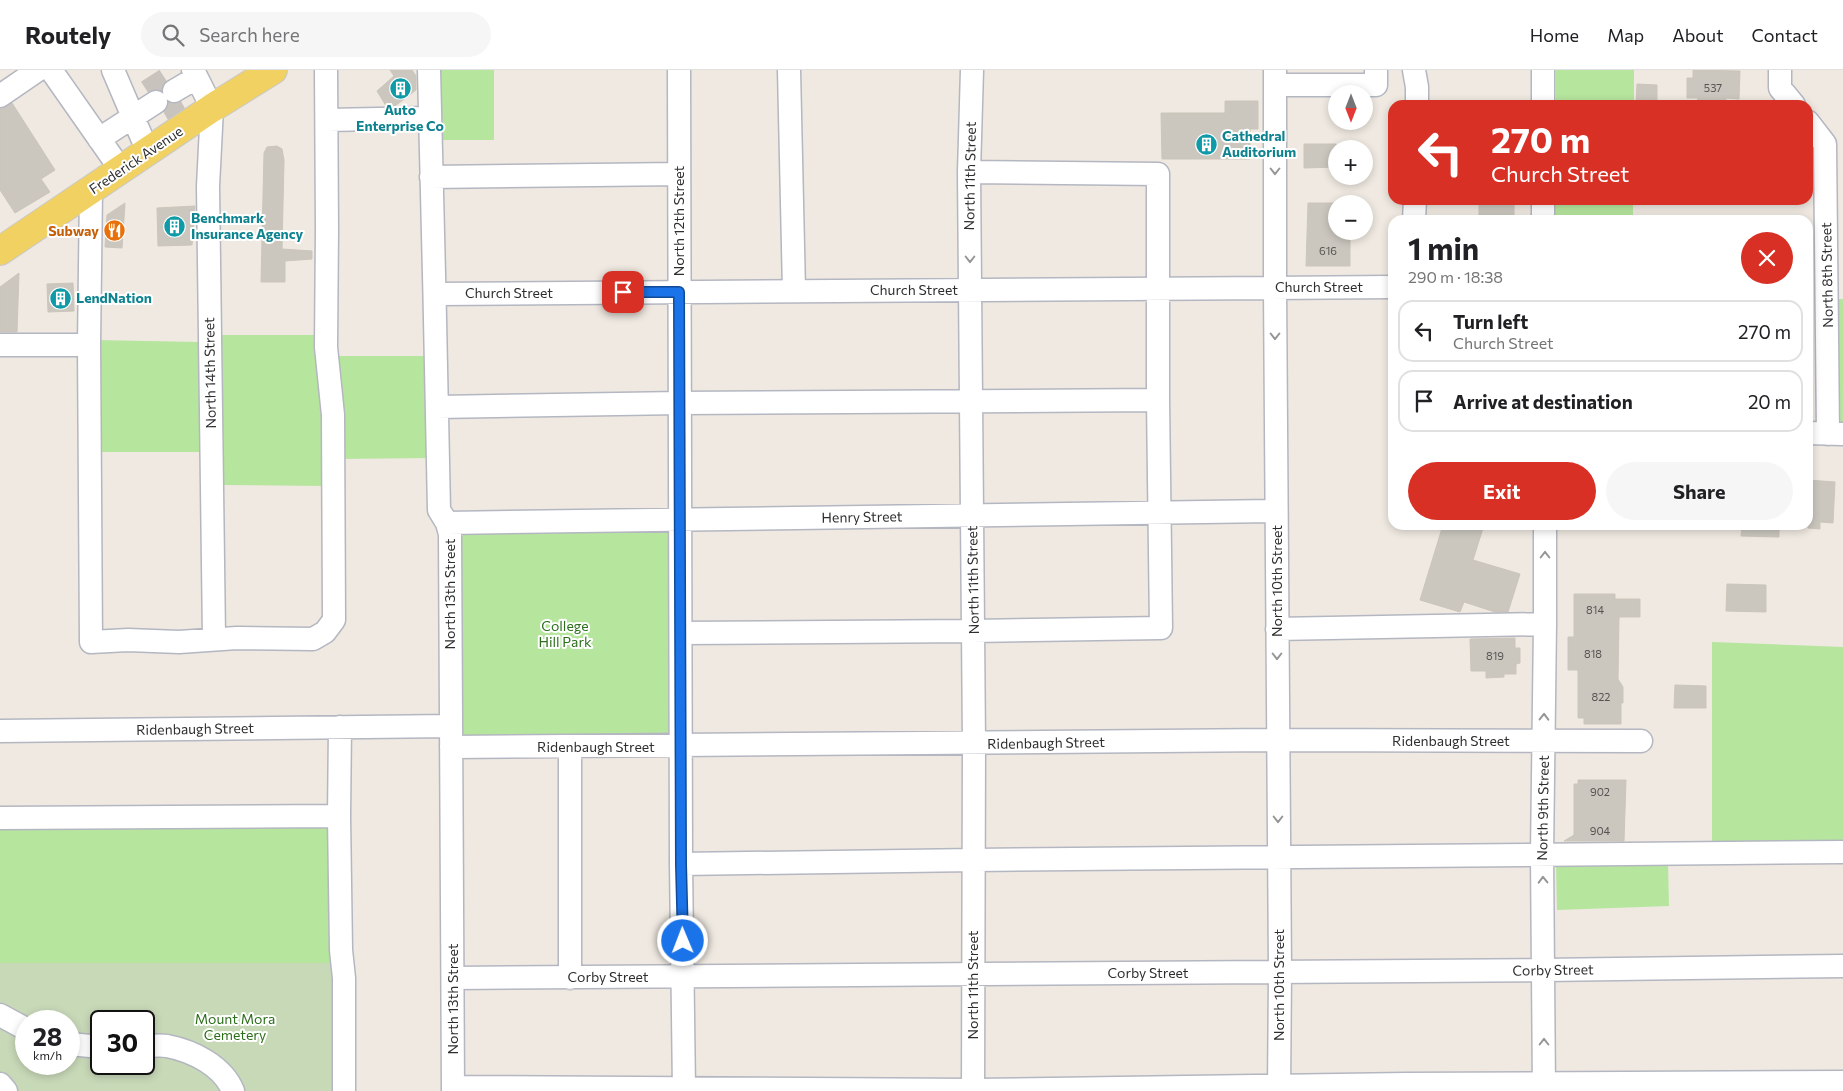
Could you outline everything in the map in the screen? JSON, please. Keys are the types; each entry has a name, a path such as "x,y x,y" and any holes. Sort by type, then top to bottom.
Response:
{"main road":[{"name":"Frederick Avenue","path":"0,251 121,170 136,125 179,91 273,70"}],"street":[{"path":"0,96 38,70"},
{"path":"51,70 121,170"},
{"path":"113,70 136,125"},
{"path":"91,190 89,346 91,642 128,640 179,642 214,638 313,639 325,632 334,620 333,415 326,346 326,70"},
{"name":"North 13th Street","path":"429,70 436,294 439,510 447,523 450,534 453,1089"},
{"name":"North 12th Street","path":"679,70 681,864 684,1090"},
{"path":"790,70 794,291"},
{"name":"North 11th Street","path":"972,70 969,172 975,860 973,1090"},
{"path":"1275,78 1376,85 1376,70"},
{"path":"1414,70 1417,100"},
{"path":"1543,70 1543,100"},
{"path":"1780,70 1780,88 1790,100"},
{"name":"North 10th Street","path":"1275,78 1279,1089"},
{"path":"99,139 136,125 179,91"},
{"name":"North 14th Street","path":"179,91 208,186 214,638"},
{"path":"327,120 430,118"},
{"name":"North 8th Street","path":"1813,128 1826,144 1826,434"},
{"path":"681,633 1161,628 1158,174 969,172"},
{"path":"431,177 679,174"},
{"name":"Church Street","path":"436,294 1388,287"},
{"path":"0,346 89,346"},
{"path":"438,407 680,403 1158,400"},
{"name":"Henry Street","path":"447,523 1276,511"},
{"name":"North 9th Street","path":"1544,1087 1542,854 1545,530"},
{"path":"1277,629 1545,624"},
{"path":"340,728 339,816 341,950 344,978 344,1091"},
{"name":"Ridenbaugh Street","path":"0,731 340,728 570,747 1278,740 1642,741"},
{"path":"570,747 570,978"},
{"path":"0,818 339,816"},
{"path":"681,864 1843,852"},
{"name":"Corby Street","path":"453,978 1843,966"},
{"path":"0,1015 15,1024"},
{"path":"155,1046 166,1046 199,1057 218,1069 234,1091"},
{"path":"453,1089 1279,1089 1843,1082"},
{"path":"0,1084 6,1091"}],"green space":[{"path":"439,70 494,70 494,140 439,140"},
{"path":"1556,70 1634,70 1634,100 1556,100"},
{"path":"1554,205 1633,205 1633,215 1554,215"},
{"path":"1837,299 1843,299 1843,424 1839,421"},
{"path":"221,335 320,335 326,486 222,485"},
{"path":"94,340 199,342 201,452 94,452"},
{"path":"331,356 429,356 430,458 338,459"},
{"name":"College Hill Park","path":"663,530 669,533 670,541 670,730 668,736 468,738 464,735 462,730 461,538 464,533"},
{"path":"1712,642 1843,647 1843,861 1712,847"},
{"path":"333,821 333,963 0,964 0,823"},
{"path":"1668,863 1669,906 1557,910 1556,864"},
{"name":"Mount Mora Cemetery","path":"0,963 333,963 335,1091 0,1091"}],"building":[{"name":"Auto Enterprise Co","path":"390,70 412,70 416,76 416,90 395,106 386,106 377,91 394,76"},
{"path":"1693,70 1740,71 1739,99 1698,100 1698,98 1687,98 1687,78 1693,78"},
{"path":"1637,84 1657,85 1657,100 1636,100"},
{"name":"Cathedral Auditorium","path":"1225,101 1258,101 1258,129 1250,129 1250,159 1162,159 1161,113 1225,113"},
{"path":"12,103 55,170 41,179 50,192 15,213 0,190 0,109"},
{"path":"1304,144 1328,144 1328,167 1304,168"},
{"path":"277,146 282,149 284,160 282,249 312,251 312,259 285,261 285,282 261,282 264,153 267,147"},
{"name":"Subway","path":"125,203 122,248 105,247 107,215"},
{"path":"1308,203 1328,203 1328,240 1350,240 1350,266 1306,266"},
{"path":"1479,205 1514,205 1514,215 1479,215"},
{"name":"Benchmark Insurance Agency","path":"195,206 192,245 158,246 157,208"},
{"path":"19,273 17,332 0,332 0,287"},
{"name":"LendNation","path":"73,283 74,311 48,312 47,284"},
{"path":"1813,480 1835,482 1833,523 1820,522 1820,529 1813,528"},
{"path":"1441,530 1482,530 1473,560 1520,574 1508,612 1495,612 1464,602 1460,612 1420,600"},
{"path":"1742,530 1779,530 1779,537 1741,536"},
{"path":"1727,584 1766,585 1766,612 1726,611"},
{"path":"1574,594 1615,594 1615,599 1640,599 1640,617 1619,617 1618,679 1623,687 1621,724 1584,724 1584,718 1578,718 1578,670 1568,670 1568,637 1574,637"},
{"path":"1515,638 1515,648 1520,648 1520,663 1516,664 1516,674 1504,674 1504,677 1486,678 1486,671 1471,671 1470,639"},
{"path":"1675,685 1706,686 1706,708 1674,708"},
{"path":"1578,780 1626,780 1624,841 1564,841 1574,835 1574,784 1578,784"}],"tunnel":[{"path":"147,91 167,78"},
{"path":"164,113 182,103"}],"place":[{"name":"Auto Enterprise Co","path":"400,88"},
{"name":"Cathedral Auditorium","path":"1206,144"},
{"name":"Benchmark Insurance Agency","path":"175,226"},
{"name":"Subway","path":"115,231"},
{"name":"LendNation","path":"60,298"}],"route":[{"path":"623,292 679,292 681,864 683,941"}]}
